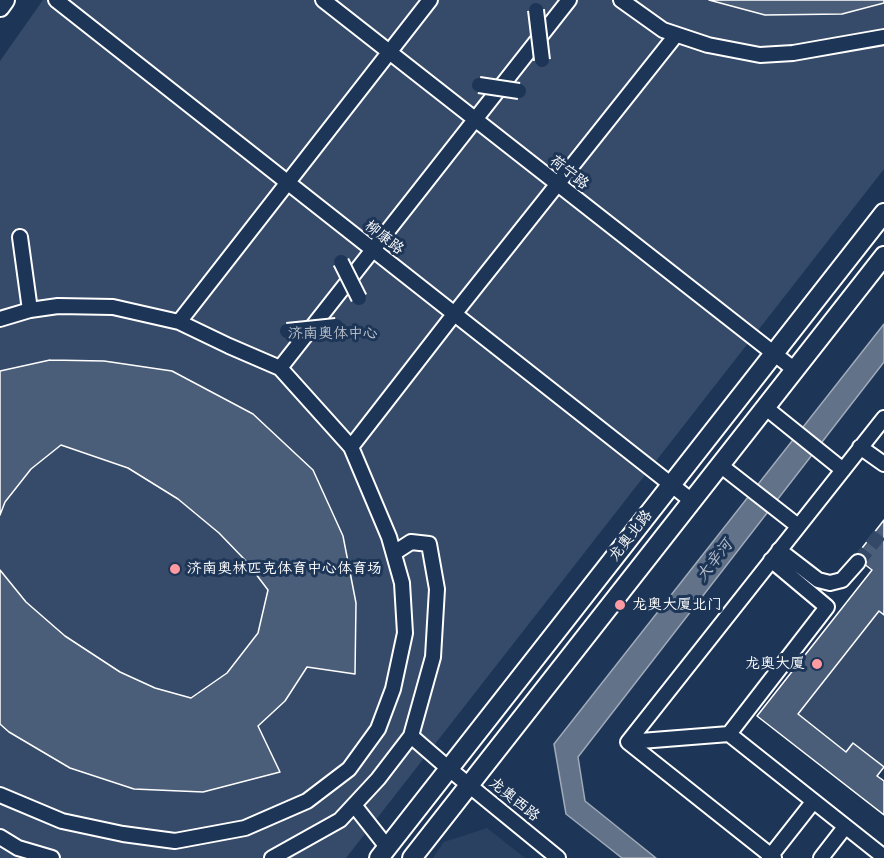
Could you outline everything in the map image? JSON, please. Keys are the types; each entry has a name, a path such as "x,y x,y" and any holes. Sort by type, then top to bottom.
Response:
{"main road":[{"path":"0,7 5,0"},
{"name":"龙奥北路","path":"383,853 884,213"},
{"name":"龙奥北路","path":"412,858 884,256"}],"street":[{"name":"柳康路","path":"56,0 692,501"},
{"name":"荷宁路","path":"323,0 795,370"},
{"path":"179,322 430,0"},
{"path":"280,368 569,0"},
{"path":"621,0 663,30 708,45 760,54 793,53 884,37"},
{"path":"536,10 542,63"},
{"path":"351,447 454,313 676,35"},
{"path":"478,85 522,91"},
{"path":"20,237 30,310"},
{"path":"341,262 359,299"},
{"path":"0,319 30,310 58,306 113,307 179,322 280,368 351,447 390,537 402,583 405,633 393,689 378,729 349,769 307,801 245,828 175,841 123,834 62,821 0,795"},
{"path":"287,331 338,326"},
{"path":"766,408 843,470"},
{"path":"628,742 860,447 882,425"},
{"path":"860,447 884,464"},
{"path":"720,465 798,526"},
{"path":"272,858 340,820 378,779 411,736 433,657 437,589 429,544 411,542 394,554"},
{"path":"775,555 819,580 830,583 842,580 858,562"},
{"path":"729,734 827,607 775,555"},
{"path":"628,742 729,734 884,857"},
{"name":"龙奥西路","path":"411,736 558,858"},
{"path":"628,742 771,857 813,802"},
{"path":"354,805 383,853"},
{"path":"821,858 845,827"},
{"path":"0,837 18,848 52,858"}],"shaded area":[{"path":"487,828 525,858 433,858 444,842"}],"green space":[{"name":"济南奥体中心","path":"43,0 884,0 884,169 346,858 0,858 0,61"},
{"path":"879,611 884,615 884,767 853,743 846,752 798,714"}],"water":[{"name":"大辛河","path":"884,324 884,362 578,757 585,801 656,858 622,858 566,814 554,744"}],"building":[{"path":"709,0 884,0 884,3 842,14 765,15"},
{"name":"济南奥林匹克体育中心体育场","path":"50,360 104,361 172,371 253,414 313,470 343,536 356,603 355,674 307,667 285,701 258,726 280,772 203,792 134,789 70,768 9,732 0,724 0,570 26,602 65,636 120,672 155,688 191,698 227,673 258,633 268,590 246,561 219,533 178,499 128,468 61,445 31,469 5,502 0,515 0,371"},
{"name":"龙奥大厦","path":"884,520 884,615 879,611 798,714 846,752 853,743 884,767 877,776 884,781 884,815 757,716 872,570 855,557"}],"tunnel":[{"path":"858,562 884,529"}],"place":[{"name":"济南奥林匹克体育中心体育场","path":"175,569"},
{"name":"龙奥大厦北门","path":"620,605"},
{"name":"龙奥大厦","path":"817,664"}]}
